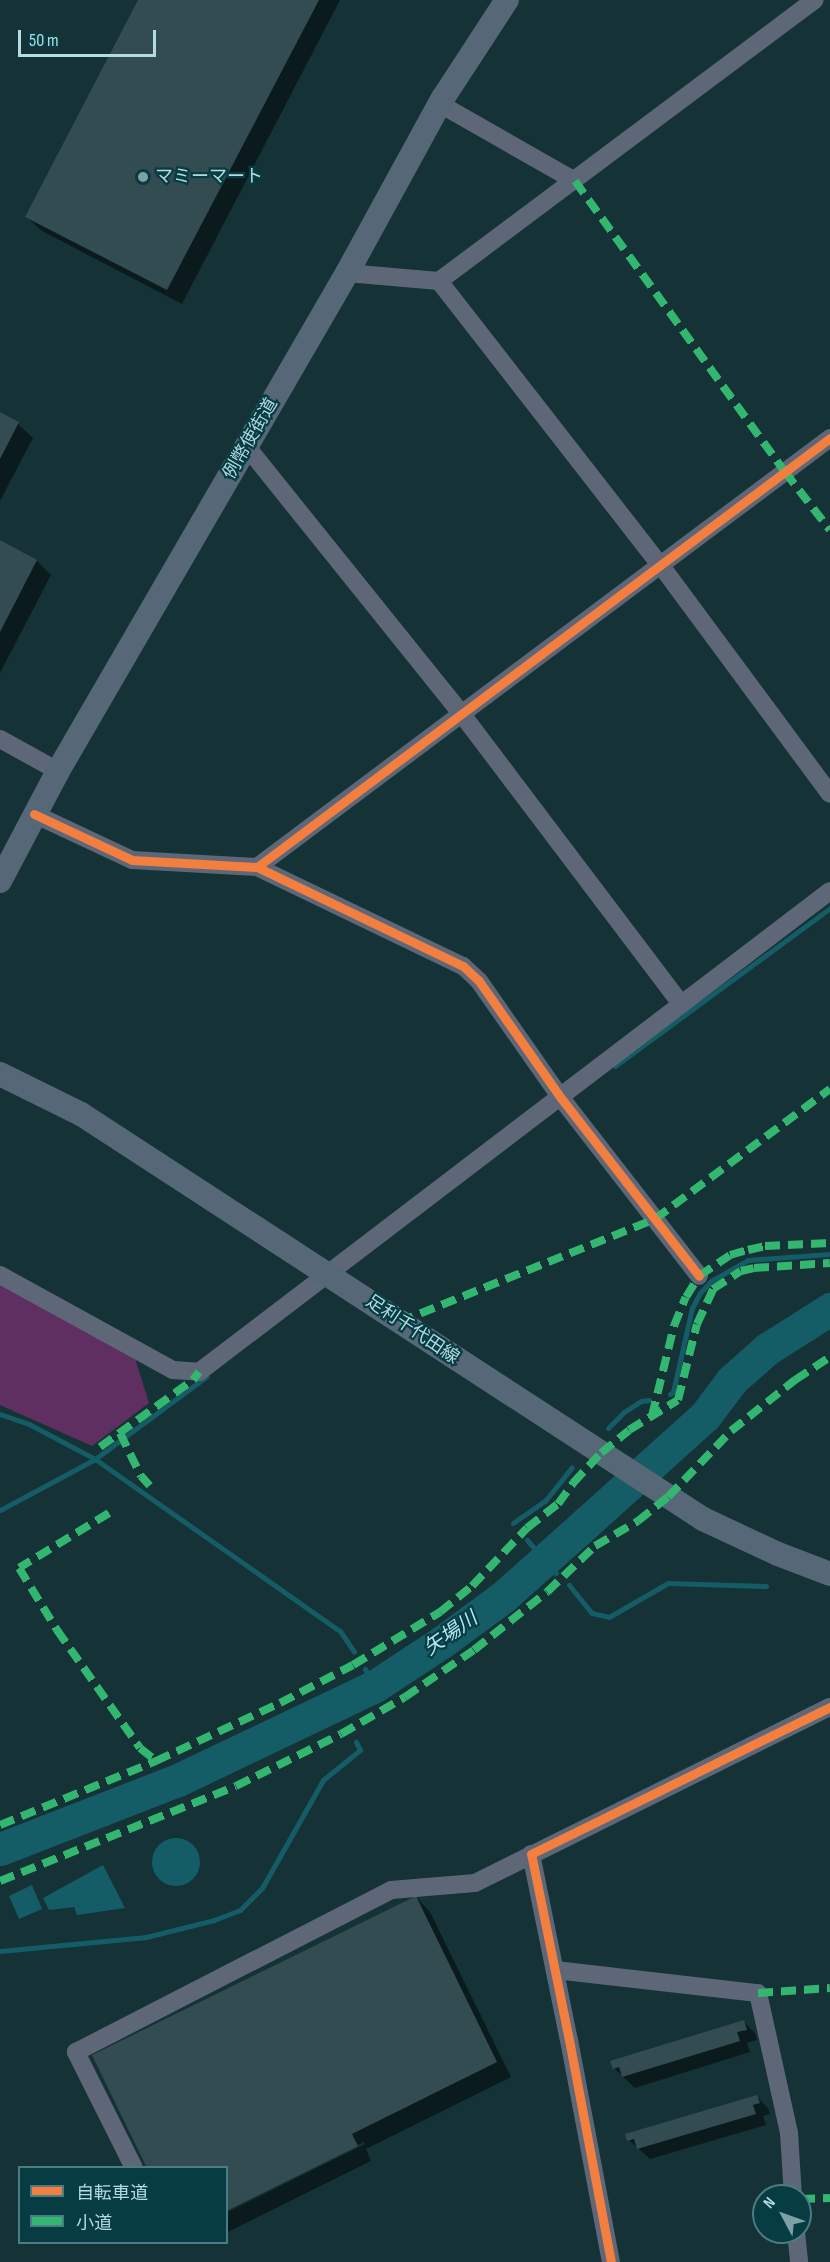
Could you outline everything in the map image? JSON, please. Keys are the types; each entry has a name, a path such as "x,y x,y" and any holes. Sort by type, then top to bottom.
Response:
{"main road":[{"name":"例幣使街道","path":"0,881 58,771 347,273 440,104 507,0"},
{"name":"足利千代田線","path":"0,1074 81,1114 329,1273 703,1519 738,1537 830,1574"}],"street":[{"path":"347,273 439,281 814,0"},
{"path":"440,104 575,181"},
{"path":"439,281 662,567 830,794"},
{"path":"257,867 461,713 662,567 830,438"},
{"path":"247,447 461,713 681,1004"},
{"path":"0,739 58,771"},
{"path":"34,814 132,860 257,867 463,966 489,994 561,1098 699,1276"},
{"path":"0,1275 173,1370 199,1372 830,891"},
{"path":"133,2166 76,2052 391,1890 475,1883 830,1707"},
{"path":"531,1854 611,2262"},
{"path":"555,1970 758,1993 789,2133 793,2184"},
{"path":"797,2244 799,2262"}],"shaded area":[{"path":"0,1283 134,1355 149,1403 92,1446 0,1405"}],"water":[{"path":"171,1838 181,1838 193,1845 200,1857 200,1867 193,1879 181,1886 171,1886 156,1875 152,1867 152,1857 163,1842"},
{"path":"103,1865 125,1908 77,1915 74,1907 49,1910 43,1898"},
{"path":"32,1885 42,1909 19,1919 9,1896"}],"building":[{"path":"138,0 319,0 167,290 25,217"},
{"path":"0,412 19,422 0,459"},
{"path":"0,540 37,560 0,632"},
{"path":"416,1896 497,2062 352,2134 358,2146 228,2210 228,2166 146,2166 92,2055"},
{"path":"744,2020 747,2030 737,2032 740,2041 622,2077 619,2067 613,2069 610,2061"},
{"path":"757,2095 760,2103 753,2105 756,2114 637,2149 634,2139 627,2141 625,2134"}],"waterway":[{"path":"615,1066 830,908"},
{"path":"670,1394 673,1392 692,1308 700,1293 711,1281 748,1260 830,1254"},
{"name":"矢場川","path":"0,1849 178,1780 375,1686 442,1642 503,1597 705,1416 732,1380 767,1349 830,1309"},
{"path":"0,1510 95,1459 207,1376"},
{"path":"608,1428 624,1412 641,1401 649,1400"},
{"path":"0,1414 29,1424 95,1459 340,1631 354,1652"},
{"path":"513,1523 545,1501 572,1467"},
{"path":"527,1540 556,1573"},
{"path":"569,1585 592,1613 609,1617 668,1583 766,1586"},
{"path":"365,1669 375,1686"},
{"path":"335,1705 342,1717"},
{"path":"0,1951 146,1937 214,1920 240,1910 262,1888 323,1780 360,1750 356,1742"}],"marked path":[{"path":"575,181 785,472 830,530"},
{"path":"399,1322 655,1219 830,1089"},
{"path":"652,1416 674,1326 686,1297 699,1276 730,1255 748,1250 765,1246 830,1243"},
{"path":"0,1825 156,1761 280,1703 353,1665 440,1612 472,1586 527,1528 558,1504 573,1483 601,1453 629,1430 678,1400 697,1324 713,1289 741,1271 754,1268 830,1263"},
{"path":"0,1881 236,1786 341,1734 405,1697 474,1650 547,1592 595,1546 638,1521 668,1497 731,1431 795,1380 830,1357"},
{"path":"100,1447 193,1380 199,1372"},
{"path":"120,1433 141,1476 150,1486"},
{"path":"109,1513 19,1568 57,1630 140,1748 156,1761"},
{"path":"758,1993 830,1988"},
{"path":"812,2199 830,2198"}],"cycle path":[{"path":"257,867 830,438"},
{"path":"34,814 132,860 257,867 463,966 479,981 561,1098 699,1276"},
{"path":"611,2262 531,1854 830,1707"}],"place":[{"name":"マミーマート","path":"143,177"}]}
